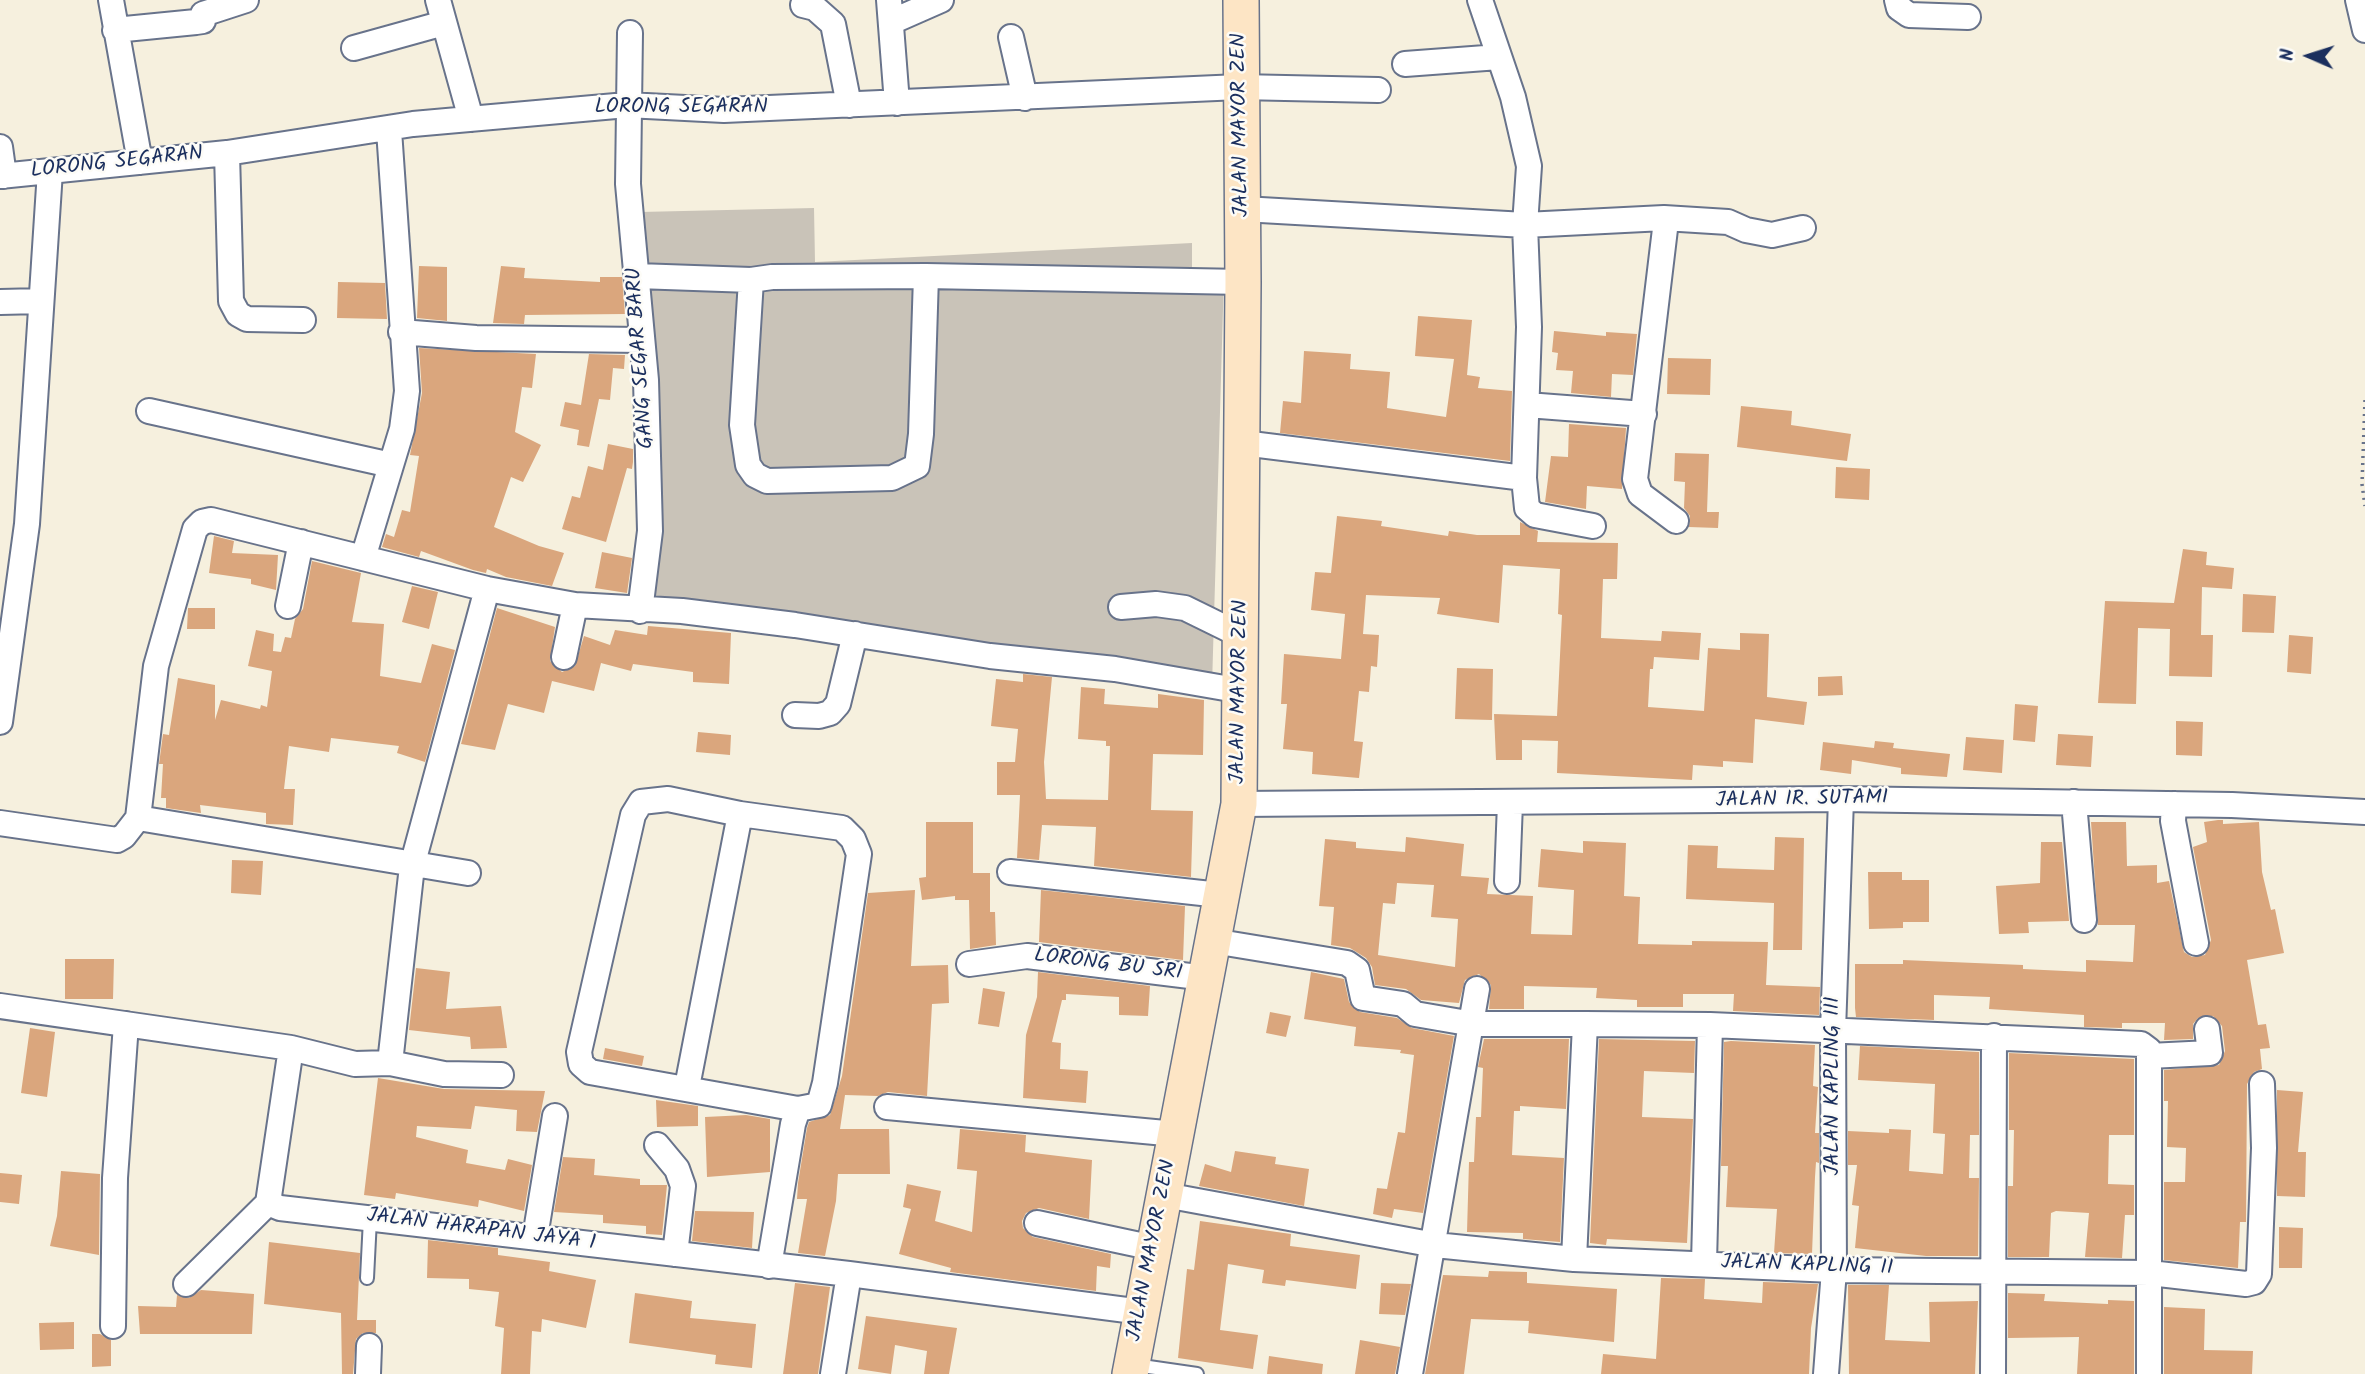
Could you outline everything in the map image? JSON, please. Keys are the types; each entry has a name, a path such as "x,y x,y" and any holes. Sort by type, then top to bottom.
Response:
{"street":[{"path":"111,0 141,162"},
{"path":"115,30 202,21 203,14 246,0"},
{"path":"897,103 890,11 941,0"},
{"name":"JALAN MAYOR ZEN","path":"1131,1369 1239,804 1243,443 1243,209 1239,87 1241,0"},
{"path":"1480,0 1529,166 1525,225 1529,327 1524,478 1527,508 1535,515 1593,526"},
{"path":"1897,0 1899,8 1909,15 1968,17"},
{"path":"2358,0 2365,30"},
{"path":"803,5 815,8 833,24 849,105"},
{"path":"354,48 441,11 471,119"},
{"name":"GANG SEGAR BARU","path":"630,33 626,105 628,184 642,340 650,531 640,611"},
{"path":"1011,37 1025,98"},
{"path":"1405,64 1499,57"},
{"name":"LORONG SEGARAN","path":"2,176 227,153 471,119 626,105 724,110 1239,87 1378,90"},
{"path":"363,558 402,429 407,391 389,130"},
{"path":"0,146 2,176"},
{"path":"227,153 231,302 238,314 247,319 303,320"},
{"path":"0,722 8,622 27,524 50,171"},
{"path":"1243,209 1525,225 1664,218 1728,222 1746,230 1772,235 1803,228"},
{"path":"1664,218 1665,229 1636,488 1676,521"},
{"path":"637,276 751,280 926,276 1243,282"},
{"path":"751,280 742,425 748,465 755,475 767,481 878,478 906,474 917,466 921,434 926,276"},
{"path":"0,302 41,301"},
{"path":"401,332 477,338 642,340"},
{"path":"1527,405 1644,414"},
{"path":"149,411 391,465"},
{"path":"1243,443 1524,478"},
{"path":"0,823 117,840 124,836 138,818 156,666 195,529 202,522 211,520 487,589 575,605 640,611 682,611 855,634 990,656 1115,669 1242,691"},
{"path":"288,606 301,542"},
{"path":"390,1063 412,866 487,589"},
{"path":"1121,607 1156,604 1185,608 1242,636"},
{"path":"564,657 575,605"},
{"path":"795,715 819,716 830,713 838,704 855,634"},
{"path":"668,799 740,814 842,828 848,832 859,854 825,1083 819,1105 798,1109 687,1087 590,1072 581,1064 579,1052 633,815 641,802 668,799"},
{"name":"JALAN IR. SUTAMI","path":"1239,804 1841,799 2174,804 2365,812"},
{"name":"JALAN KAPLING III","path":"1826,1374 1834,1270 1833,1031 1841,799"},
{"path":"2074,802 2084,920"},
{"path":"1507,881 1510,803"},
{"path":"2174,804 2173,821 2196,943"},
{"path":"687,1087 740,814"},
{"path":"138,818 412,866 468,873"},
{"path":"1010,872 1220,895"},
{"path":"1213,941 1347,963 1357,970 1363,998 1395,1002 1415,1014 1473,1024 1710,1025 2141,1044 2149,1050 2150,1056 2149,1374"},
{"name":"LORONG BU SRI","path":"969,964 1027,956 1206,978"},
{"path":"1410,1374 1435,1245 1477,989"},
{"path":"0,1006 291,1048 355,1064 390,1063 444,1074 501,1075"},
{"path":"113,1326 115,1178 126,1024"},
{"path":"1574,1259 1585,1024"},
{"path":"1704,1263 1710,1025"},
{"path":"2150,1056 2210,1053 2207,1029"},
{"path":"1993,1374 1994,1036"},
{"path":"186,1284 268,1203 291,1048"},
{"name":"JALAN KAPLING II","path":"1165,1195 1435,1245 1574,1259 1834,1270 2150,1273 2215,1283 2246,1284 2254,1282 2259,1274 2263,1084"},
{"path":"887,1107 1176,1134"},
{"path":"769,1266 793,1124 798,1109"},
{"path":"534,1237 555,1116"},
{"path":"657,1145 677,1169 683,1186 675,1254"},
{"name":"JALAN HARAPAN JAYA 1","path":"268,1203 280,1208 849,1274 1142,1312"},
{"path":"1037,1223 1154,1248"},
{"path":"833,1374 849,1274"},
{"path":"368,1374 369,1346"}],"lane":[{"path":"367,1278 370,1219"},
{"path":"1131,1369 1197,1374"}],"path":[{"path":"2365,400 2362,484 2365,506"}],"shaded area":[{"path":"814,208 815,262 1192,243 1192,275 1224,275 1212,686 646,601 640,212"}],"building":[{"path":"419,266 447,267 447,321 417,318"},
{"path":"501,266 525,268 524,278 600,282 600,277 622,277 625,314 525,315 524,324 493,323"},
{"path":"338,282 385,283 387,319 337,318"},
{"path":"1418,316 1472,320 1467,375 1480,377 1478,388 1512,391 1510,461 1280,433 1283,401 1301,403 1304,351 1351,354 1350,369 1390,372 1387,408 1446,417 1454,359 1415,356"},
{"path":"1554,331 1606,336 1606,332 1637,334 1633,375 1612,374 1611,397 1571,393 1573,371 1556,370 1558,353 1552,352"},
{"path":"419,348 536,354 532,388 522,387 515,432 541,445 523,482 511,477 494,527 539,546 564,553 552,586 506,577 487,569 486,573 473,570 421,551 419,557 382,547 386,534 394,537 402,510 410,512 419,456 410,455 422,393"},
{"path":"589,354 625,355 624,369 613,368 610,400 599,399 589,447 577,445 579,430 560,426 565,402 581,405"},
{"path":"1668,358 1711,359 1710,395 1667,394"},
{"path":"1741,406 1792,411 1791,425 1851,434 1847,461 1737,447"},
{"path":"1569,424 1626,428 1622,489 1587,486 1586,509 1545,502 1551,456 1568,457"},
{"path":"608,444 633,449 633,462 632,469 627,468 606,542 562,529 572,496 580,498 588,466 603,470"},
{"path":"1675,453 1709,454 1707,512 1719,512 1718,528 1689,527 1690,516 1684,508 1685,482 1674,481"},
{"path":"1836,467 1870,469 1869,500 1835,498"},
{"path":"1337,516 1382,521 1381,526 1448,536 1449,531 1477,535 1520,535 1520,522 1538,531 1537,542 1618,543 1617,579 1603,579 1601,638 1661,641 1662,631 1701,633 1699,660 1654,657 1653,669 1650,669 1648,707 1704,711 1708,648 1740,650 1740,633 1769,634 1767,697 1807,702 1804,725 1755,719 1753,763 1723,761 1723,767 1693,765 1692,780 1557,773 1558,741 1522,740 1522,760 1496,760 1494,714 1557,716 1562,615 1558,614 1560,569 1503,565 1499,623 1437,614 1440,598 1366,595 1363,634 1379,635 1377,667 1371,666 1369,692 1359,691 1354,741 1363,742 1359,778 1312,774 1313,752 1283,749 1287,704 1281,704 1284,654 1341,659 1345,614 1311,610 1315,572 1331,573"},
{"path":"214,536 234,541 232,553 278,555 276,590 251,584 251,579 209,573"},
{"path":"2183,549 2207,552 2206,565 2234,568 2232,589 2202,587 2201,635 2213,635 2212,677 2169,676 2170,629 2138,628 2136,704 2098,703 2105,601 2174,603"},
{"path":"602,552 632,558 627,593 595,588"},
{"path":"312,561 361,573 352,622 384,624 380,676 421,683 432,644 455,650 425,762 397,753 399,746 331,738 329,752 289,746 284,789 295,789 293,825 266,824 266,813 200,805 201,813 166,808 166,798 161,798 163,764 159,764 163,734 169,735 178,678 215,685 215,720 221,700 260,709 261,705 267,707 272,671 248,666 256,630 274,634 273,651 281,652 285,637 291,638 295,619 303,609"},
{"path":"412,586 438,592 429,629 402,622"},
{"path":"2243,594 2276,596 2274,633 2242,632"},
{"path":"188,608 215,608 215,629 187,629"},
{"path":"497,608 555,627 550,661 562,672 575,666 584,636 610,645 615,630 647,635 648,626 731,633 729,684 693,682 693,672 633,664 631,671 601,663 594,691 552,681 544,713 508,704 495,750 461,744"},
{"path":"2289,635 2313,637 2311,674 2287,672"},
{"path":"1457,668 1493,669 1492,720 1455,719"},
{"path":"1023,674 1052,677 1044,762 1046,799 1108,800 1110,746 1106,746 1106,741 1078,739 1081,687 1105,689 1104,704 1158,708 1158,694 1204,700 1203,755 1153,754 1151,810 1193,811 1191,877 1094,866 1096,827 1042,825 1039,860 1017,858 1020,795 997,795 997,762 1015,762 1018,729 991,726 996,679 1023,682"},
{"path":"1842,676 1843,695 1818,696 1818,677"},
{"path":"2015,704 2038,706 2035,742 2013,740"},
{"path":"2176,721 2203,722 2202,756 2176,755"},
{"path":"698,732 731,735 730,755 696,752"},
{"path":"2058,734 2093,736 2091,767 2056,765"},
{"path":"1966,737 2004,740 2002,773 1963,770"},
{"path":"1875,741 1894,743 1893,748 1950,754 1947,777 1901,774 1901,768 1852,760 1851,774 1820,770 1823,742 1874,748"},
{"path":"2223,820 2223,824 2259,822 2262,872 2271,910 2275,909 2284,953 2247,960 2258,1025 2266,1024 2270,1048 2260,1049 2262,1069 2254,1072 2247,1084 2246,1222 2240,1222 2238,1268 2164,1260 2164,1182 2185,1182 2186,1148 2167,1147 2168,1101 2164,1101 2164,1070 2219,1065 2225,1051 2222,1026 2213,1016 2198,1018 2193,1024 2193,1039 2164,1040 2165,1023 2122,1023 2122,1028 2084,1027 2084,1015 1989,1009 1990,997 1934,995 1934,1020 1856,1017 1855,1008 1855,964 1903,964 1903,960 2023,965 2023,969 2086,972 2086,960 2133,962 2135,925 2098,925 2091,822 2126,822 2127,866 2157,865 2157,883 2169,881 2184,952 2192,957 2205,955 2211,940 2193,847 2207,842 2204,822"},
{"path":"926,822 973,822 973,873 990,873 990,912 995,912 996,945 970,949 969,900 955,900 955,896 922,900 919,878 926,877"},
{"path":"1406,837 1464,844 1461,876 1489,878 1487,894 1533,896 1531,934 1572,935 1574,890 1538,887 1541,849 1583,853 1583,841 1626,843 1624,896 1640,897 1638,944 1692,945 1692,941 1768,942 1766,985 1820,987 1819,1015 1733,1011 1734,994 1683,994 1683,1007 1637,1007 1637,1000 1596,998 1597,988 1524,986 1524,1009 1489,1009 1491,985 1479,974 1465,980 1459,1003 1421,1000 1406,989 1375,985 1372,967 1366,958 1350,948 1331,945 1334,907 1319,906 1325,839 1356,842 1356,848 1405,852","holes":["1397,883 1434,885 1431,917 1458,919 1455,967 1378,955 1383,903 1395,904"]},
{"path":"1775,837 1804,838 1802,950 1773,950 1774,903 1686,899 1688,845 1718,846 1717,868 1774,870"},
{"path":"2041,842 2062,842 2069,921 2028,922 2029,933 1999,934 1996,886 2040,883"},
{"path":"232,860 263,861 261,895 231,893"},
{"path":"1868,872 1902,872 1902,880 1929,880 1929,922 1903,922 1903,928 1869,929"},
{"path":"915,890 911,966 948,965 949,1003 932,1004 927,1096 888,1092 878,1096 845,1095 840,1129 889,1129 890,1174 838,1174 836,1201 825,1256 798,1253 807,1199 797,1199 807,1128 809,1122 830,1115 842,1076 868,893"},
{"path":"1041,890 1185,906 1183,960 1039,942"},
{"path":"65,959 114,959 113,999 65,999"},
{"path":"416,968 450,972 446,1009 501,1006 507,1048 471,1049 470,1037 409,1030"},
{"path":"1038,972 1150,986 1148,1016 1119,1015 1119,997 1066,994 1066,1000 1062,1000 1052,1042 1061,1043 1060,1069 1088,1071 1086,1103 1023,1098 1026,1035 1037,997"},
{"path":"1311,972 1344,979 1349,1002 1360,1012 1397,1018 1412,1028 1454,1036 1423,1213 1394,1209 1392,1218 1373,1214 1377,1188 1387,1189 1398,1132 1405,1133 1414,1055 1400,1053 1401,1050 1354,1046 1356,1027 1304,1019"},
{"path":"983,988 1005,992 999,1027 978,1024"},
{"path":"1270,1012 1291,1016 1286,1037 1266,1033"},
{"path":"30,1028 55,1032 47,1097 21,1093"},
{"path":"1484,1039 1569,1039 1566,1109 1520,1106 1520,1111 1514,1111 1512,1155 1564,1158 1560,1242 1523,1239 1523,1233 1467,1232 1469,1162 1474,1162 1476,1117 1481,1117 1483,1068 1478,1067"},
{"path":"1599,1039 1695,1041 1694,1073 1644,1071 1642,1117 1693,1119 1687,1243 1607,1239 1606,1245 1590,1243"},
{"path":"1724,1042 1815,1045 1813,1086 1818,1087 1815,1133 1819,1133 1819,1163 1816,1162 1812,1254 1774,1253 1777,1209 1726,1207 1728,1166 1721,1166"},
{"path":"1860,1046 1979,1052 1979,1135 1970,1135 1969,1178 1979,1178 1978,1256 1926,1256 1855,1248 1859,1206 1852,1205 1857,1165 1848,1165 1848,1131 1889,1133 1889,1129 1911,1130 1909,1171 1943,1174 1945,1134 1933,1133 1935,1084 1858,1080"},
{"path":"605,1048 644,1056 642,1066 603,1059"},
{"path":"2009,1053 2134,1059 2134,1135 2109,1135 2108,1184 2134,1185 2134,1215 2125,1215 2122,1258 2085,1257 2089,1213 2056,1211 2051,1213 2049,1257 2008,1257 2008,1186 2013,1186 2014,1130 2009,1130"},
{"path":"378,1078 444,1089 545,1091 537,1132 516,1131 517,1110 475,1106 471,1129 417,1126 416,1137 468,1150 466,1163 505,1170 508,1159 532,1165 524,1211 479,1200 478,1207 396,1193 395,1199 364,1195"},
{"path":"2277,1090 2303,1092 2298,1152 2306,1152 2305,1197 2277,1196"},
{"path":"656,1100 698,1106 698,1126 657,1127"},
{"path":"746,1115 770,1119 770,1172 707,1177 705,1117"},
{"path":"960,1129 1026,1135 1025,1152 1092,1160 1089,1219 1039,1208 1026,1213 1022,1221 1023,1228 1033,1237 1111,1254 1110,1268 1097,1266 1096,1291 950,1272 951,1268 899,1254 911,1209 903,1207 907,1184 941,1191 935,1221 972,1232 977,1171 957,1169"},
{"path":"1235,1151 1276,1157 1275,1164 1309,1169 1304,1206 1199,1186 1205,1164 1231,1172"},
{"path":"563,1157 595,1159 594,1175 640,1179 640,1185 667,1185 662,1235 646,1234 646,1226 603,1223 603,1215 554,1212"},
{"path":"61,1171 100,1174 99,1255 50,1246 57,1216"},
{"path":"0,1173 22,1175 19,1204 0,1202"},
{"path":"695,1211 754,1212 752,1248 692,1241"},
{"path":"1200,1221 1291,1234 1290,1246 1360,1255 1356,1289 1286,1280 1285,1286 1262,1283 1264,1270 1228,1264 1220,1330 1258,1335 1253,1369 1178,1358 1187,1269 1194,1270"},
{"path":"2279,1227 2303,1228 2302,1268 2279,1268"},
{"path":"428,1240 498,1248 498,1255 550,1262 549,1271 596,1280 586,1328 542,1319 541,1332 532,1331 530,1374 501,1374 504,1328 495,1326 499,1292 469,1289 469,1279 427,1278"},
{"path":"269,1242 360,1253 357,1320 376,1320 376,1333 363,1333 356,1339 353,1374 342,1374 341,1313 264,1304"},
{"path":"1489,1271 1527,1272 1527,1283 1617,1289 1614,1342 1528,1333 1529,1321 1471,1319 1464,1374 1425,1374 1443,1275 1488,1277"},
{"path":"1661,1278 1705,1279 1704,1299 1762,1303 1763,1282 1818,1284 1811,1328 1809,1374 1601,1374 1603,1354 1656,1359"},
{"path":"795,1283 830,1287 818,1374 783,1374"},
{"path":"1381,1283 1411,1284 1405,1315 1379,1314"},
{"path":"1848,1285 1889,1285 1885,1340 1930,1342 1929,1302 1978,1301 1975,1374 1849,1374"},
{"path":"201,1290 254,1294 252,1334 140,1334 138,1306 176,1307 177,1295 189,1298"},
{"path":"635,1293 692,1301 690,1318 756,1324 752,1368 715,1364 716,1355 629,1343"},
{"path":"2008,1293 2045,1294 2044,1301 2108,1304 2108,1300 2134,1301 2134,1374 2077,1374 2079,1337 2008,1338"},
{"path":"2164,1307 2205,1309 2204,1350 2253,1351 2252,1374 2164,1374"},
{"path":"866,1316 957,1328 949,1374 924,1374 927,1351 895,1345 891,1374 858,1369"},
{"path":"74,1322 74,1349 40,1350 39,1323"},
{"path":"92,1334 100,1334 111,1340 111,1366 92,1367"},
{"path":"1360,1340 1400,1347 1395,1374 1355,1374"},
{"path":"1269,1356 1323,1364 1322,1374 1267,1374"}]}
